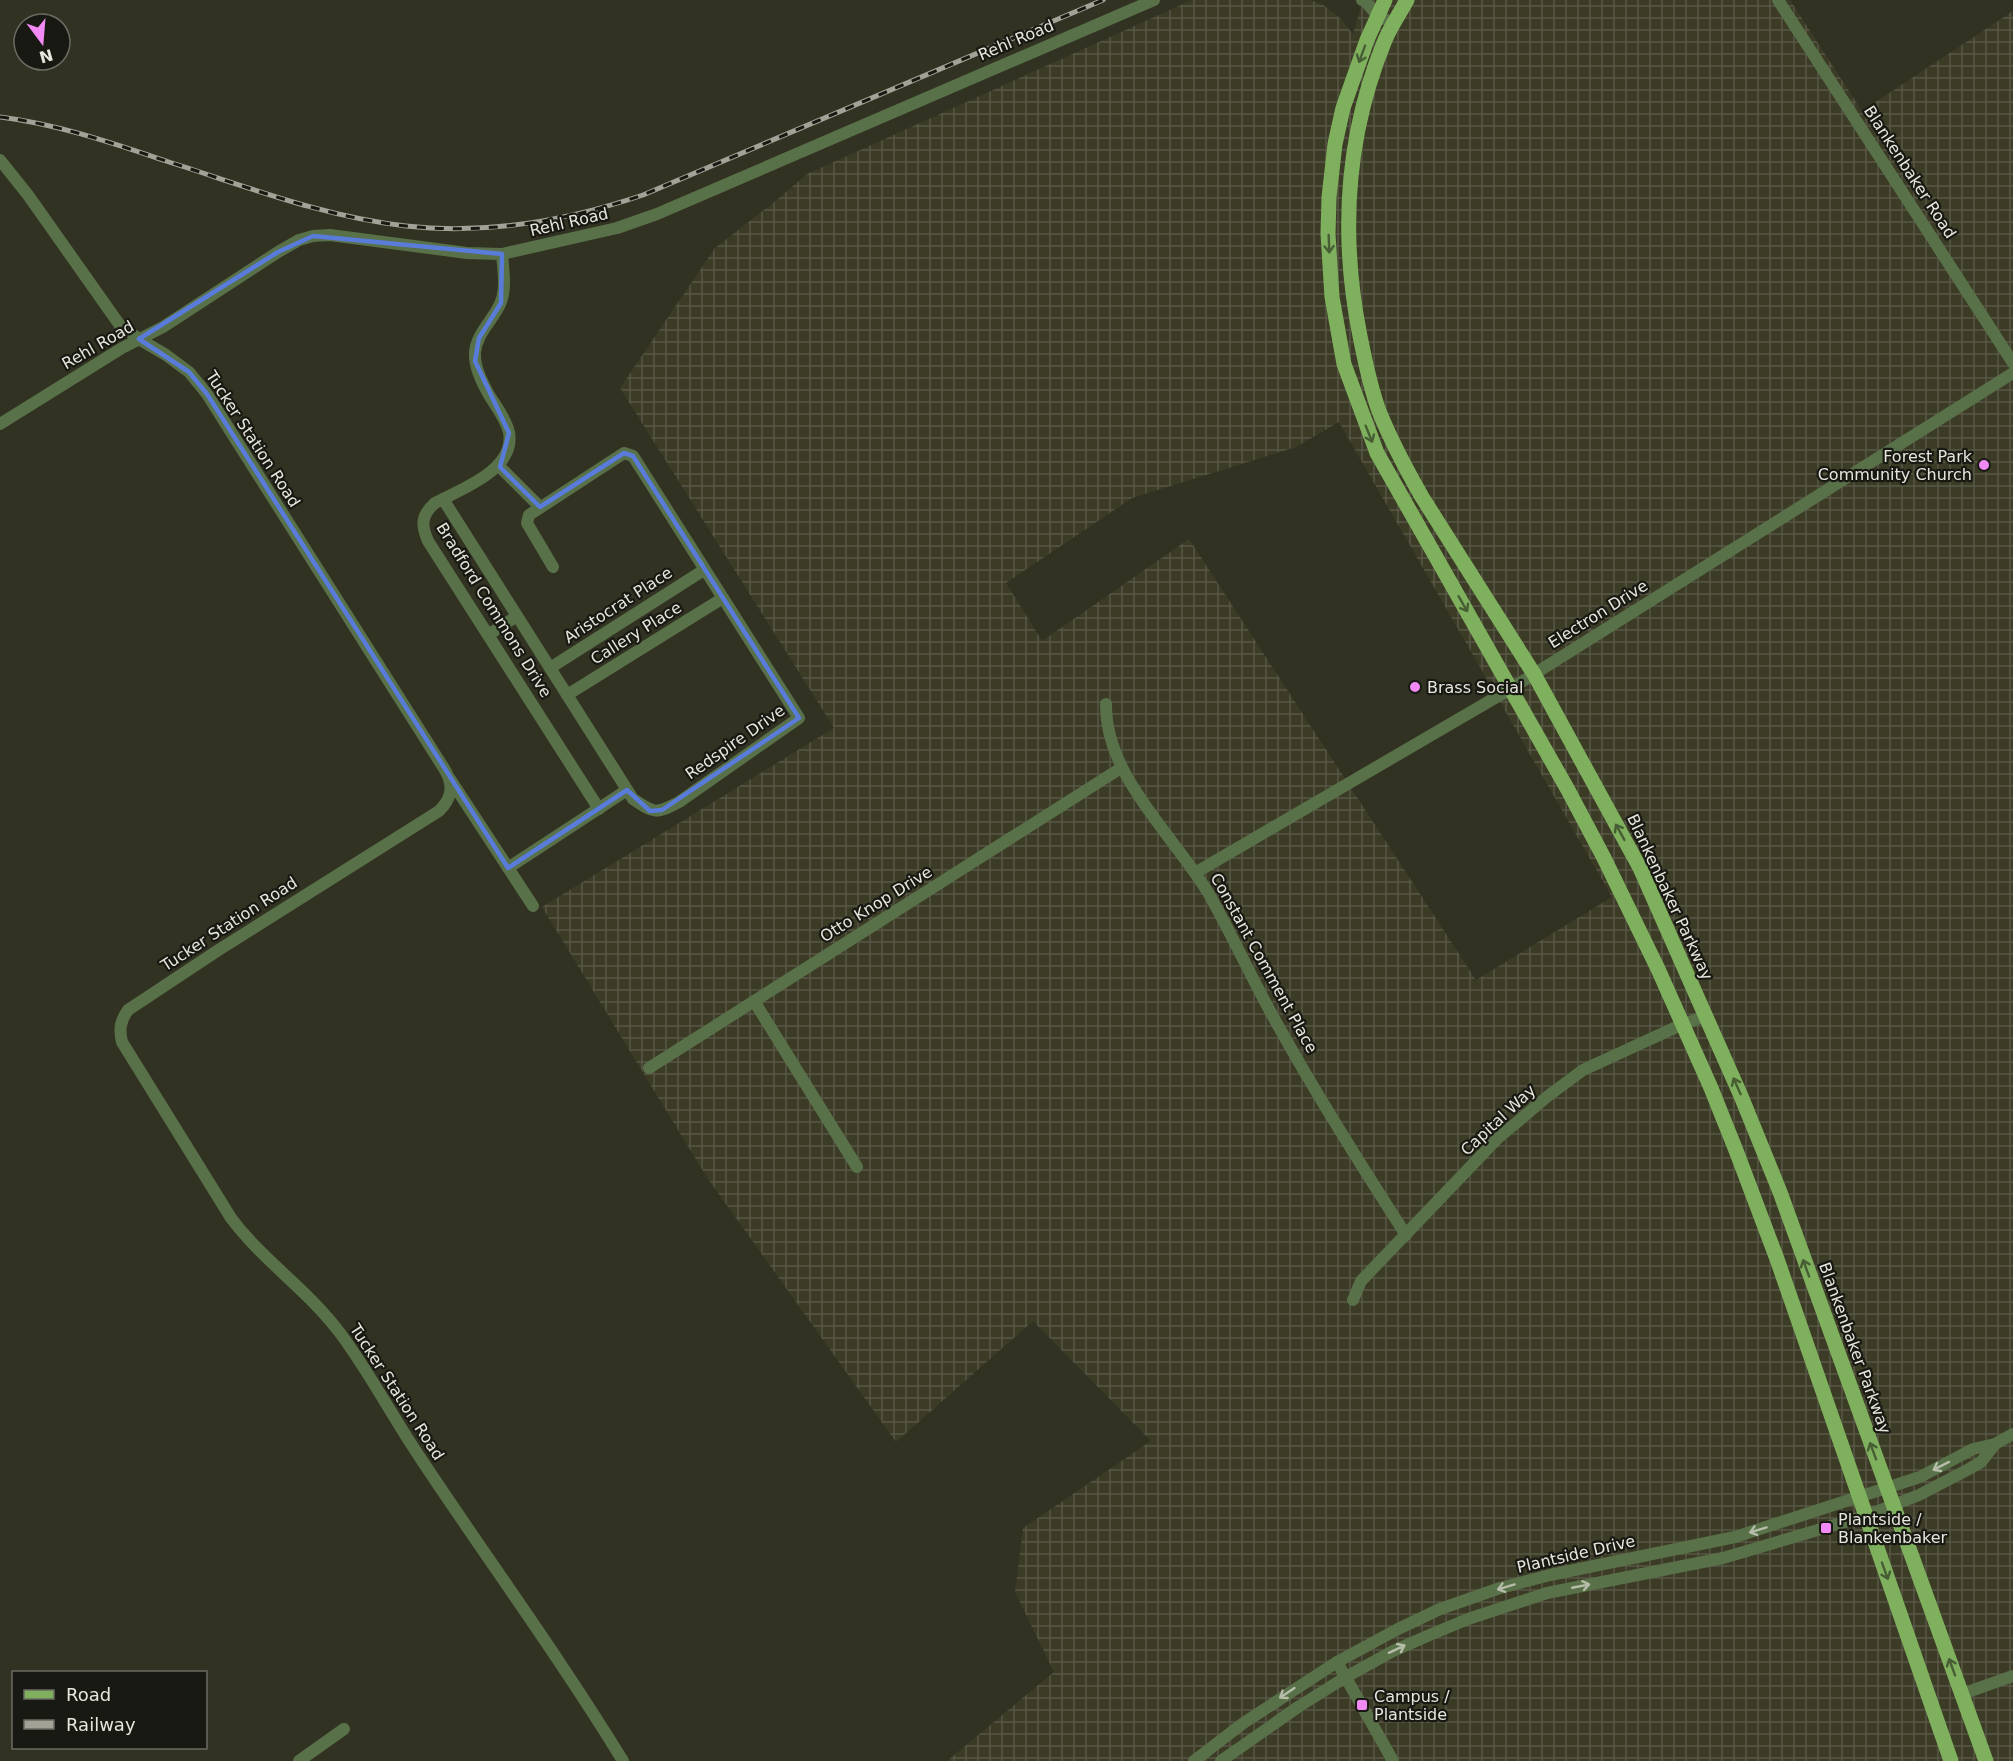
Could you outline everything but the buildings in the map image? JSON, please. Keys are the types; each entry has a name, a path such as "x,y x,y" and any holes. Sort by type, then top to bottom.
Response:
{"main road":[{"path":"1385,0 1377,15 1343,108 1335,144 1329,197 1328,234 1332,297 1344,364 1377,453 1512,688 1604,858 1683,1024 1741,1163 1829,1405 1865,1516 1951,1761"},
{"name":"Blankenbaker Parkway","path":"1407,0 1386,38 1362,109 1354,147 1349,192 1350,276 1366,362 1378,409 1405,467 1534,674 1640,868 1741,1096 1780,1192 1986,1761"}],"street":[{"name":"Rehl Road","path":"0,424 122,348 173,321 299,240 330,235 467,253 502,254 617,228 657,214 1154,0"},
{"path":"1362,0 1377,15 1394,24"},
{"name":"Blankenbaker Road","path":"1778,0 2013,363"},
{"name":"Tucker Station Road","path":"0,160 28,195 112,316 139,339 189,372 207,394 448,776 451,789 448,802 439,811 139,1002 124,1016 120,1035 125,1050 243,1235 320,1310 340,1333 421,1460 586,1700 623,1761"},
{"path":"502,254 504,288 501,303 479,338 475,349 475,361 483,384 509,433 507,448 498,465 540,507 529,515 527,523 553,567"},
{"name":"Electron Drive","path":"1195,873 1512,688 2013,373"},
{"name":"Redspire Drive","path":"443,499 633,800 650,811 662,810 679,802 799,717 633,456 624,453 540,507"},
{"name":"Bradford Commons Drive","path":"498,465 493,472 428,509 422,518 423,530 599,809"},
{"name":"Aristocrat Place","path":"550,669 704,570"},
{"name":"Callery Place","path":"567,695 723,598"},
{"path":"488,635 517,616"},
{"name":"Constant Comment Place","path":"1106,704 1109,736 1121,768 1211,898 1279,1027 1327,1111 1406,1235"},
{"name":"Otto Knop Drive","path":"649,1068 1121,768"},
{"path":"448,776 533,906"},
{"path":"508,868 627,790"},
{"path":"754,1001 857,1167"},
{"name":"Capital Way","path":"1353,1300 1361,1281 1497,1139 1548,1096 1583,1070 1683,1024 1706,1016"},
{"name":"Plantside Drive","path":"1194,1761 1242,1724 1337,1662 1440,1609 1550,1575 1735,1537 1920,1477 1973,1449 1995,1444 2013,1434"},
{"name":"Plantside Drive","path":"1221,1761 1288,1713 1346,1677 1403,1646 1496,1609 1547,1593 1723,1558 1865,1516 1927,1491 1970,1469 1981,1462 1995,1444"},
{"path":"1630,1558 1633,1576"},
{"path":"1337,1662 1394,1761"},
{"path":"1962,1694 2013,1676"},
{"path":"299,1761 345,1729"}],"highlighted area":[{"path":"313,236 502,254 501,303 479,338 475,361 509,433 500,467 540,507 624,453 633,456 799,718 662,810 650,811 627,790 508,868 207,394 189,372 139,339 278,252"}],"shaded area":[{"path":"1192,0 1310,0 1322,4 1341,19 1353,34 1363,0 1790,0 1862,111 2013,11 2013,1761 947,1761 1054,1672 1015,1592 1023,1528 1151,1441 1033,1321 896,1442 708,1179 542,907 834,728 620,388 715,248 807,174","holes":["1339,422 1612,897 1476,980 1189,539 1042,641 1006,583 1132,498 1296,447"]}],"railway":[{"path":"0,117 42,124 84,135 285,200 345,216 375,222 437,228 467,229 526,224 585,212 643,195 1103,0"}],"place":[{"name":"Forest Park Community Church","path":"1984,465"},
{"name":"Brass Social","path":"1415,687"},
{"name":"Plantside / Blankenbaker","path":"1826,1528"},
{"name":"Campus / Plantside","path":"1362,1705"}]}
